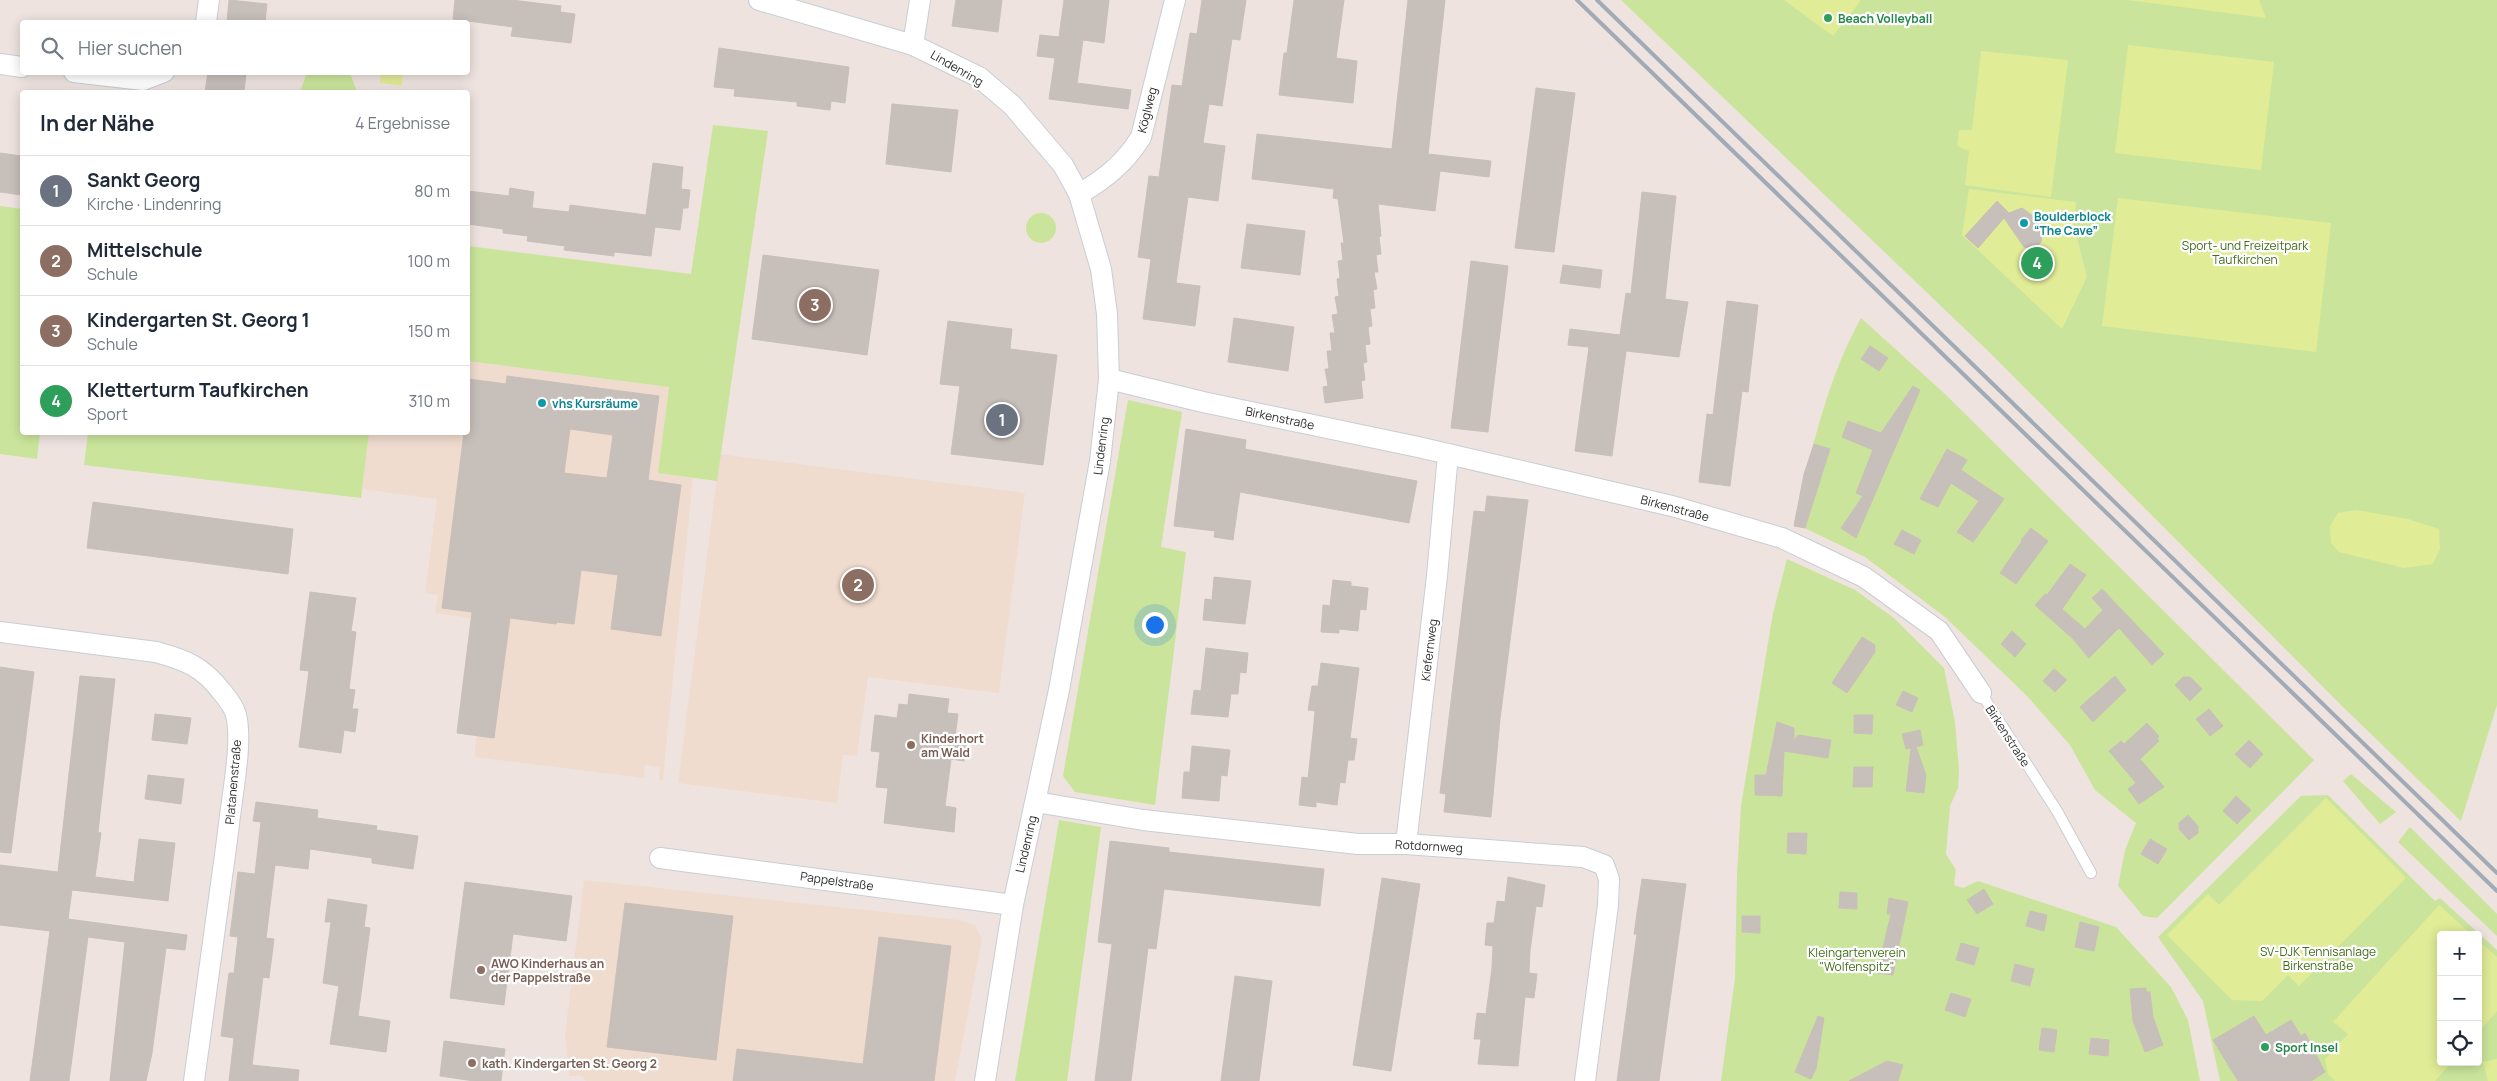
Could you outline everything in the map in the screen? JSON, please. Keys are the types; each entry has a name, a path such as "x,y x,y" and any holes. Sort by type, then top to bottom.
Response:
{"street":[{"path":"206,20 209,0"},
{"name":"Lindenring","path":"759,0 913,45 979,77 1012,105 1063,165 1079,194 1101,269 1107,314 1109,379 1100,462 1036,802 1013,905 985,1081"},
{"path":"913,45 920,0"},
{"name":"Köglweg","path":"1079,194 1105,178 1129,156 1141,137 1175,0"},
{"path":"0,64 20,67"},
{"path":"100,75 143,80 156,75"},
{"name":"Birkenstraße","path":"1109,379 1203,402 1448,454 1672,506 1782,538 1864,577 1940,631 1981,693"},
{"name":"Kiefernweg","path":"1406,844 1437,576 1448,454"},
{"name":"Platanenstraße","path":"0,632 156,652 174,656 195,665 211,677 229,700 236,715 238,740 232,794 194,1081"},
{"name":"Rotdornweg","path":"1036,802 1142,820 1279,836 1358,844 1406,844 1583,857 1604,865 1609,879 1608,905 1585,1081"},
{"name":"Pappelstraße","path":"660,858 1013,905"}],"lane":[{"name":"Birkenstraße","path":"1981,693 2057,811 2091,873"}],"shaded area":[{"path":"470,361 669,387 658,472 693,478 663,780 659,780 660,767 645,765 644,778 474,757 477,735 457,733 471,618 435,613 438,595 425,593 437,499 361,489 369,435 470,435"},
{"path":"720,454 1025,493 999,693 868,677 857,756 843,755 837,803 678,783"},
{"path":"584,880 959,920 975,925 982,939 955,1081 586,1081 582,1076 569,1076 565,1035"}],"green space":[{"name":"Sport- und Freizeitpark Taufkirchen","path":"1621,0 2497,0 2497,705 2461,821 2343,707 1988,351"},
{"name":"Beach Volleyball","path":"1784,0 1861,0 1833,36"},
{"path":"2128,0 2259,0 2266,18"},
{"path":"2128,45 2274,62 2261,170 2115,153"},
{"path":"1981,51 2068,60 2051,197 1965,185 1969,151 1957,146 1959,130 1972,130"},
{"path":"306,75 351,75 356,90 301,90"},
{"path":"381,75 403,75 402,86 380,83"},
{"path":"713,125 768,131 717,481 658,473 669,387 470,361 470,246 691,274"},
{"path":"1969,189 2076,202 2074,226 2087,277 2062,329 1962,235"},
{"path":"2118,198 2331,223 2316,352 2102,326"},
{"path":"0,206 20,209 20,435 40,435 37,459 0,454"},
{"path":"1041,213 1052,217 1056,228 1052,239 1041,243 1030,239 1026,228 1030,217"},
{"path":"1861,318 1945,394 2314,760 2157,918 2143,916 2118,886 2125,850 2136,823 2095,790 2070,745 2027,696 1945,617 1865,557 1794,523 1813,444 1829,392 1838,367"},
{"path":"1128,400 1182,412 1161,547 1186,552 1155,805 1075,792 1063,776"},
{"path":"88,435 369,435 361,498 84,465"},
{"path":"2356,510 2408,519 2439,529 2440,549 2433,564 2404,568 2339,552 2331,543 2330,526 2338,513"},
{"name":"Kleingartenverein \"Wolfenspitz\"","path":"1787,559 1855,590 1894,618 1944,668 1955,722 1959,770 1958,788 1950,806 1946,854 1956,870 1954,885 1963,888 1978,881 2116,927 2171,987 2188,1020 2200,1081 1721,1081 1735,978 1737,874 1741,806 1773,613"},
{"path":"2351,774 2396,812 2380,824 2343,781"},
{"name":"SV-DJK Tennisanlage Birkenstraße","path":"2328,795 2435,901 2440,898 2476,931 2437,931 2437,1066 2482,1066 2482,936 2497,950 2497,1081 2220,1081 2203,1001 2158,937 2301,796"},
{"path":"2326,798 2406,878 2299,986 2288,975 2262,1001 2232,1000 2167,935 2208,894 2219,905"},
{"path":"1059,820 1101,827 1067,1081 1015,1081"},
{"path":"2410,827 2497,914 2497,936 2398,842"},
{"path":"2439,905 2468,931 2437,931 2437,1066 2448,1066 2435,1081 2335,1081 2328,1074 2325,1059 2348,1034 2333,1022"},
{"path":"2482,944 2497,957 2497,1011 2482,1028"},
{"path":"2497,1059 2497,1081 2488,1081 2483,1062"}],"building":[{"path":"229,0 267,4 265,20 227,20"},
{"path":"455,0 512,0 561,6 560,12 575,14 571,43 511,36 513,27 453,19"},
{"path":"956,0 1002,0 998,32 952,26"},
{"path":"1064,0 1109,0 1104,43 1083,40 1077,83 1131,90 1128,109 1049,99 1055,58 1037,56 1040,35 1059,37"},
{"path":"1202,0 1246,0 1240,40 1232,39 1222,106 1209,104 1203,143 1225,146 1218,201 1188,197 1176,283 1200,286 1195,326 1143,319 1151,259 1138,257 1149,176 1159,177 1172,85 1182,86 1190,33 1197,34"},
{"path":"1294,0 1344,0 1336,58 1357,61 1353,103 1279,95 1284,53 1287,53"},
{"path":"1408,0 1445,0 1428,154 1491,161 1489,177 1440,171 1435,211 1378,204 1381,254 1376,255 1378,272 1374,272 1377,289 1373,290 1375,308 1370,309 1372,326 1368,327 1370,344 1365,345 1367,362 1363,363 1365,380 1361,381 1363,398 1325,403 1323,387 1328,386 1325,369 1329,369 1327,351 1332,351 1330,333 1335,333 1332,315 1338,314 1335,297 1339,296 1337,279 1340,278 1338,261 1343,260 1341,243 1344,243 1338,199 1333,198 1334,189 1252,179 1257,134 1392,149"},
{"path":"719,48 849,67 845,103 831,101 830,110 797,106 797,102 734,96 735,89 714,87"},
{"path":"208,75 246,75 244,90 205,90"},
{"path":"1536,88 1575,93 1554,252 1515,248"},
{"path":"892,104 958,110 951,172 886,164"},
{"path":"0,153 20,156 20,195 0,192"},
{"path":"653,163 683,167 681,189 690,190 688,208 683,208 680,230 655,227 651,256 614,252 614,256 564,250 565,246 527,241 528,236 503,233 503,229 470,224 470,191 509,196 510,188 534,192 532,208 569,212 570,205 646,215"},
{"path":"1642,192 1676,196 1665,299 1688,302 1679,357 1626,351 1612,456 1575,451 1589,347 1568,345 1570,329 1620,335 1626,293 1631,294"},
{"path":"1997,201 2009,213 2022,208 2033,216 2043,230 2041,242 2035,249 2024,247 2004,218 1978,248 1965,236"},
{"path":"1247,224 1305,231 1300,275 1241,268"},
{"path":"763,255 879,270 867,355 752,339"},
{"path":"1471,261 1508,266 1488,432 1451,428"},
{"path":"1563,265 1602,270 1600,288 1560,283"},
{"path":"1727,301 1758,305 1748,392 1742,391 1730,486 1699,482 1707,414 1713,415"},
{"path":"1234,318 1294,327 1288,371 1228,362"},
{"path":"948,321 1012,329 1010,349 1057,355 1043,465 951,454 960,386 940,384"},
{"path":"1870,346 1888,358 1879,371 1861,359"},
{"path":"507,376 659,396 648,480 681,485 661,636 611,629 618,575 581,570 574,624 557,622 556,624 510,618 494,738 457,733 472,612 442,608 464,435 470,435 470,379 506,384","holes":["570,429 613,435 607,478 564,473"]},
{"path":"1913,386 1920,390 1856,538 1841,528 1863,496 1856,493 1873,450 1842,437 1848,421 1881,433"},
{"path":"1186,429 1246,440 1245,449 1417,481 1409,523 1240,492 1233,540 1214,537 1215,531 1174,526"},
{"path":"1814,444 1830,449 1805,528 1794,526 1804,474"},
{"path":"1947,449 1967,460 1961,470 2004,499 1973,542 1957,532 1979,501 1951,483 1938,507 1920,499"},
{"path":"1487,496 1528,500 1500,719 1491,817 1444,812 1446,794 1440,793 1474,511 1485,512"},
{"path":"93,502 293,529 288,574 87,548"},
{"path":"2031,528 2048,541 2016,584 2000,573"},
{"path":"1902,530 1921,540 1914,554 1894,544"},
{"path":"2070,564 2086,575 2062,609 2085,629 2103,610 2092,598 2102,589 2164,654 2152,665 2119,628 2089,658 2073,639 2035,605 2045,594 2047,595"},
{"path":"1214,577 1251,581 1245,624 1203,620 1205,599 1212,600"},
{"path":"1333,580 1351,582 1351,586 1368,588 1366,610 1360,609 1358,631 1339,629 1339,633 1321,632 1323,605 1330,606"},
{"path":"310,592 356,598 351,631 356,632 349,689 355,690 352,709 358,709 355,732 344,730 341,753 299,747 309,671 300,670"},
{"path":"2012,631 2026,644 2015,657 2001,644"},
{"path":"1862,637 1875,645 1875,652 1847,693 1832,683"},
{"path":"1206,648 1248,653 1246,673 1240,672 1238,694 1231,694 1228,717 1191,714 1194,690 1201,691"},
{"path":"1321,663 1359,668 1350,738 1357,739 1354,760 1348,760 1345,783 1340,782 1337,805 1316,802 1316,807 1299,805 1302,777 1308,778 1313,733 1315,711 1308,710 1312,686 1318,686"},
{"path":"0,667 34,672 11,853 0,852"},
{"path":"2054,669 2067,680 2055,692 2043,681"},
{"path":"80,676 115,679 98,832 101,833 95,877 134,882 139,839 175,843 168,901 72,890 68,919 187,935 185,950 166,948 152,1053 146,1081 110,1081 125,942 88,937 69,1081 30,1081 50,931 0,925 0,865 58,872"},
{"path":"2115,676 2126,690 2093,722 2080,707"},
{"path":"2183,677 2190,677 2202,689 2190,701 2175,685"},
{"path":"1903,691 1918,698 1912,712 1896,705"},
{"path":"909,694 949,699 947,713 958,714 955,737 967,739 964,761 951,759 945,806 956,808 954,832 884,823 888,788 876,787 880,752 871,751 875,715 897,718 899,704 908,705"},
{"path":"2209,709 2223,726 2210,736 2196,719"},
{"path":"155,714 191,718 187,744 152,740"},
{"path":"1854,715 1873,715 1872,734 1854,733"},
{"path":"1777,722 1794,728 1794,741 1798,735 1831,740 1828,758 1784,751 1782,796 1755,795 1755,775 1766,775"},
{"path":"2147,723 2159,736 2157,739 2159,741 2140,759 2164,787 2139,804 2128,789 2136,783 2109,751 2121,741 2124,744"},
{"path":"1920,730 1923,745 1916,747 1926,775 1924,793 1906,791 1911,748 1906,749 1902,734"},
{"path":"2249,740 2263,754 2250,768 2235,754"},
{"path":"1192,746 1230,750 1227,776 1221,775 1219,801 1182,798 1184,772 1190,772"},
{"path":"1854,767 1873,767 1872,787 1853,787"},
{"path":"148,775 184,779 181,804 145,799"},
{"path":"2236,796 2251,810 2237,824 2223,811"},
{"path":"256,802 318,810 317,818 377,826 376,830 418,836 413,869 372,863 372,858 310,849 308,869 275,865 266,938 274,939 269,978 263,977 252,1065 299,1070 298,1081 229,1081 234,1038 221,1036 229,973 234,973 238,937 230,936 238,872 255,874 261,822 253,821"},
{"path":"2188,815 2198,826 2198,833 2189,840 2179,829 2179,823"},
{"path":"1788,833 1807,833 1806,854 1787,853"},
{"path":"2150,839 2167,849 2158,864 2141,854"},
{"path":"1110,841 1169,848 1169,852 1324,869 1320,906 1164,889 1156,949 1148,948 1131,1081 1095,1081 1112,944 1098,942"},
{"path":"1508,877 1545,885 1542,907 1536,906 1530,951 1529,973 1537,974 1534,998 1525,997 1518,1066 1478,1064 1481,1039 1474,1039 1477,1013 1486,1014 1492,968 1493,946 1485,945 1487,923 1494,923 1497,901 1505,902"},
{"path":"1382,878 1420,884 1391,1071 1353,1065"},
{"path":"1642,879 1686,884 1659,1081 1617,1081 1637,934 1634,934"},
{"name":"AWO Kinderhaus an der Pappelstraße","path":"465,882 572,896 566,941 513,934 504,1005 450,998"},
{"path":"1984,889 1993,904 1977,914 1967,900"},
{"path":"1840,892 1857,893 1857,909 1839,908"},
{"path":"1889,898 1908,902 1893,975 1877,973 1891,914 1887,914"},
{"path":"328,899 367,905 364,927 370,928 358,1016 390,1021 386,1052 330,1044 339,986 323,983 331,922 325,922"},
{"path":"625,903 733,916 716,1060 607,1047"},
{"path":"2030,911 2047,915 2044,931 2026,926"},
{"path":"1742,916 1760,916 1760,933 1742,932"},
{"path":"2080,922 2099,927 2094,951 2075,947"},
{"path":"879,937 951,946 934,1081 733,1081 737,1049 863,1064"},
{"path":"1961,943 1979,948 1974,965 1956,960"},
{"path":"1838,950 1854,953 1853,969 1835,967"},
{"path":"2015,964 2034,969 2030,986 2011,981"},
{"path":"1235,976 1272,981 1259,1081 1221,1081"},
{"path":"2146,988 2146,992 2150,992 2153,1017 2163,1045 2145,1052 2133,1021 2130,989"},
{"path":"1951,993 1971,999 1965,1017 1945,1010"},
{"path":"1818,1016 1824,1018 1816,1069 1811,1079 1795,1072"},
{"name":"Sport Insel","path":"2254,1016 2266,1035 2291,1020 2301,1036 2305,1033 2325,1072 2311,1081 2238,1081 2213,1040"},
{"path":"2042,1028 2057,1030 2054,1052 2039,1050"},
{"path":"2091,1038 2109,1040 2108,1056 2089,1054"},
{"name":"kath. Kindergarten St. Georg 2","path":"444,1041 505,1049 501,1081 474,1081 440,1076"},
{"path":"1887,1061 1903,1065 1898,1081 1849,1081"}],"railway":[{"path":"1577,0 2497,891"},
{"path":"1597,0 2497,873"}],"place":[{"name":"Beach Volleyball","path":"1828,18"},
{"name":"Boulderblock “The Cave”","path":"2024,223"},
{"name":"Kletterturm Taufkirchen","path":"2037,263"},
{"name":"Kindergarten St. Georg 1","path":"815,305"},
{"name":"vhs Kursräume","path":"542,403"},
{"name":"Sankt Georg","path":"1002,420"},
{"name":"Mittelschule","path":"858,585"},
{"name":"Kinderhort am Wald","path":"911,745"},
{"name":"AWO Kinderhaus an der Pappelstraße","path":"481,970"},
{"name":"Sport Insel","path":"2265,1047"},
{"name":"kath. Kindergarten St. Georg 2","path":"472,1063"}]}
